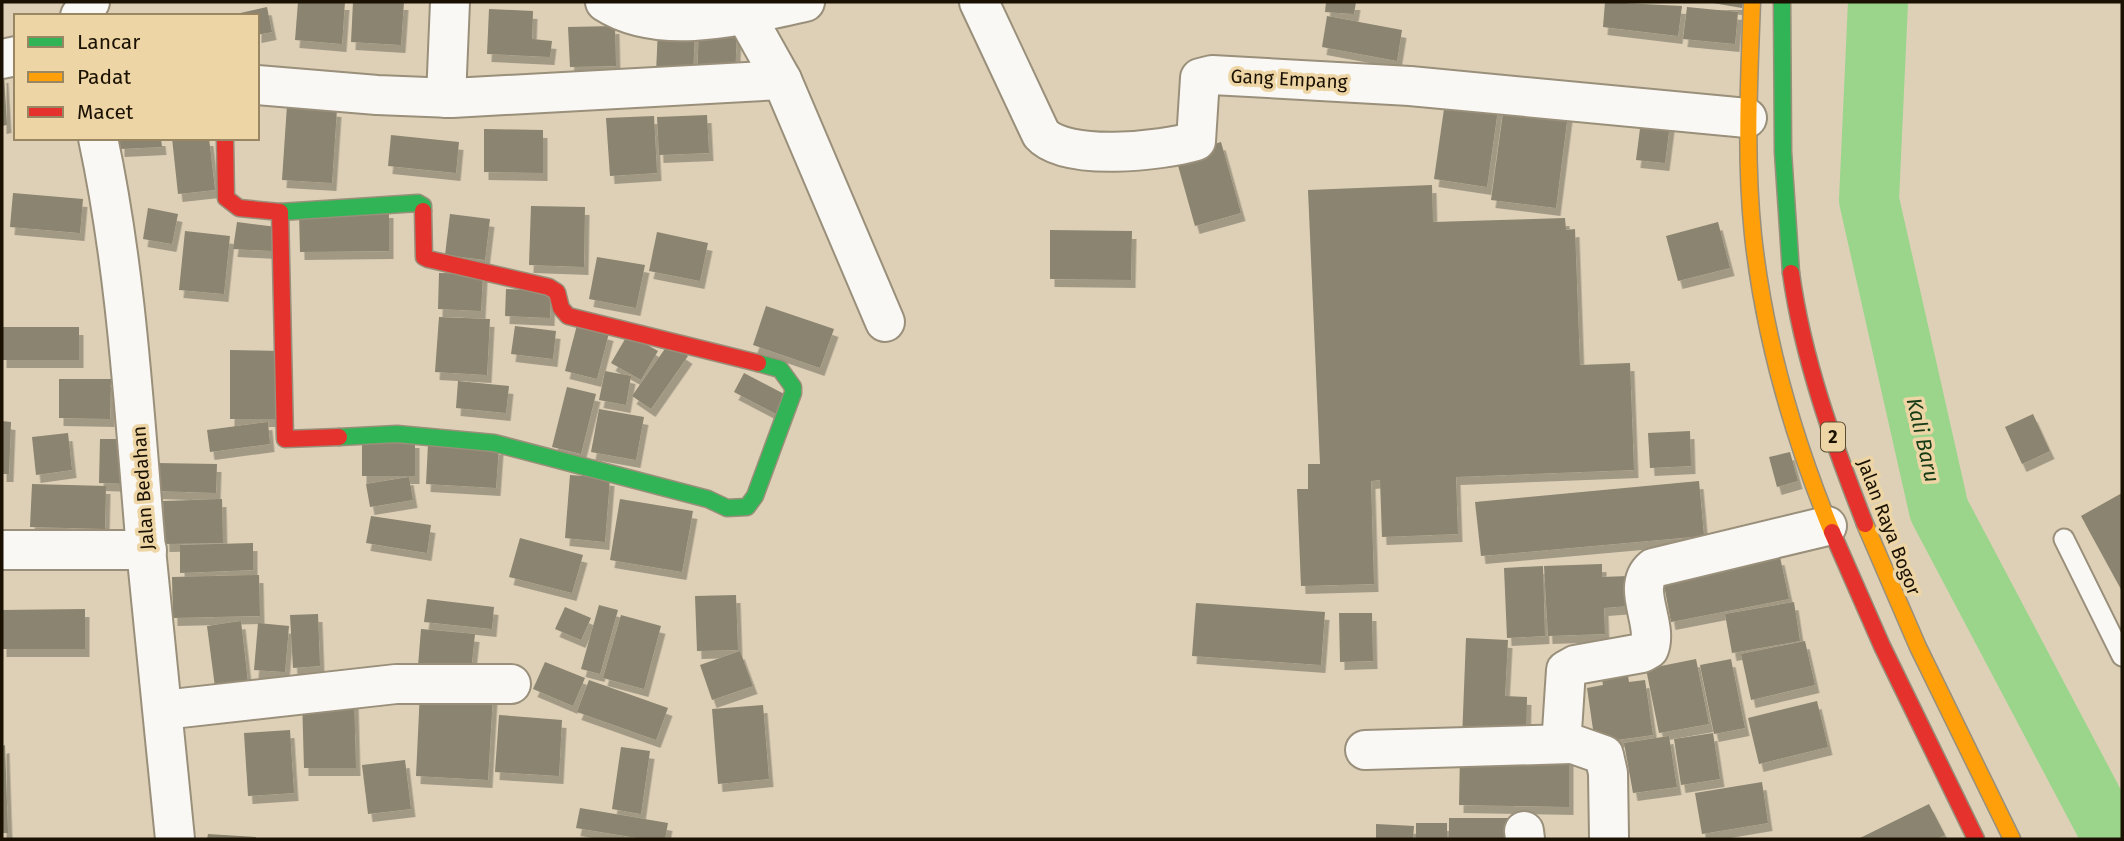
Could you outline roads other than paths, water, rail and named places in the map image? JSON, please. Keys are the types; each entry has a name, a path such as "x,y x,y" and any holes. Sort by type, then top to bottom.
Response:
{"main road":[{"name":"2","path":"1752,2 1747,118 1749,192 1763,307 1786,404 1827,526 1973,839"},
{"name":"Jalan Raya Bogor","path":"1783,2 1782,189 1796,305 1817,393 1861,519 1908,632 2012,839"},
{"path":"225,140 226,198 239,208 280,212 418,203 423,206 423,244 428,260 475,268 549,287 557,292 561,308 568,316 780,369 793,387 793,394 755,496 747,507 727,508 708,499 494,443 397,434 285,439 280,212"}],"street":[{"path":"446,98 450,2"},
{"path":"605,2 624,14 640,17 708,21 805,2"},
{"name":"Gang Empang","path":"979,2 1041,134 1047,141 1069,148 1131,152 1196,141 1199,116 1197,88 1200,78 1212,75 1410,86 1747,118"},
{"path":"745,14 782,80 885,322"},
{"path":"259,85 377,96 446,98 782,80"},
{"name":"Jalan Bedahan","path":"98,140 116,225 137,415 146,550 175,839"},
{"path":"1571,744 1562,731 1566,670 1575,665 1642,653 1649,649 1652,635 1644,586 1647,574 1661,566 1827,526"},
{"path":"2,550 146,550"},
{"path":"163,710 396,684 511,684"},
{"path":"1365,750 1571,744 1604,755 1608,773 1609,838"}],"lane":[{"path":"2064,540 2122,656"}],"waterway":[{"name":"Kali Baru","path":"1878,2 1869,200 1939,510 2113,839"}]}
